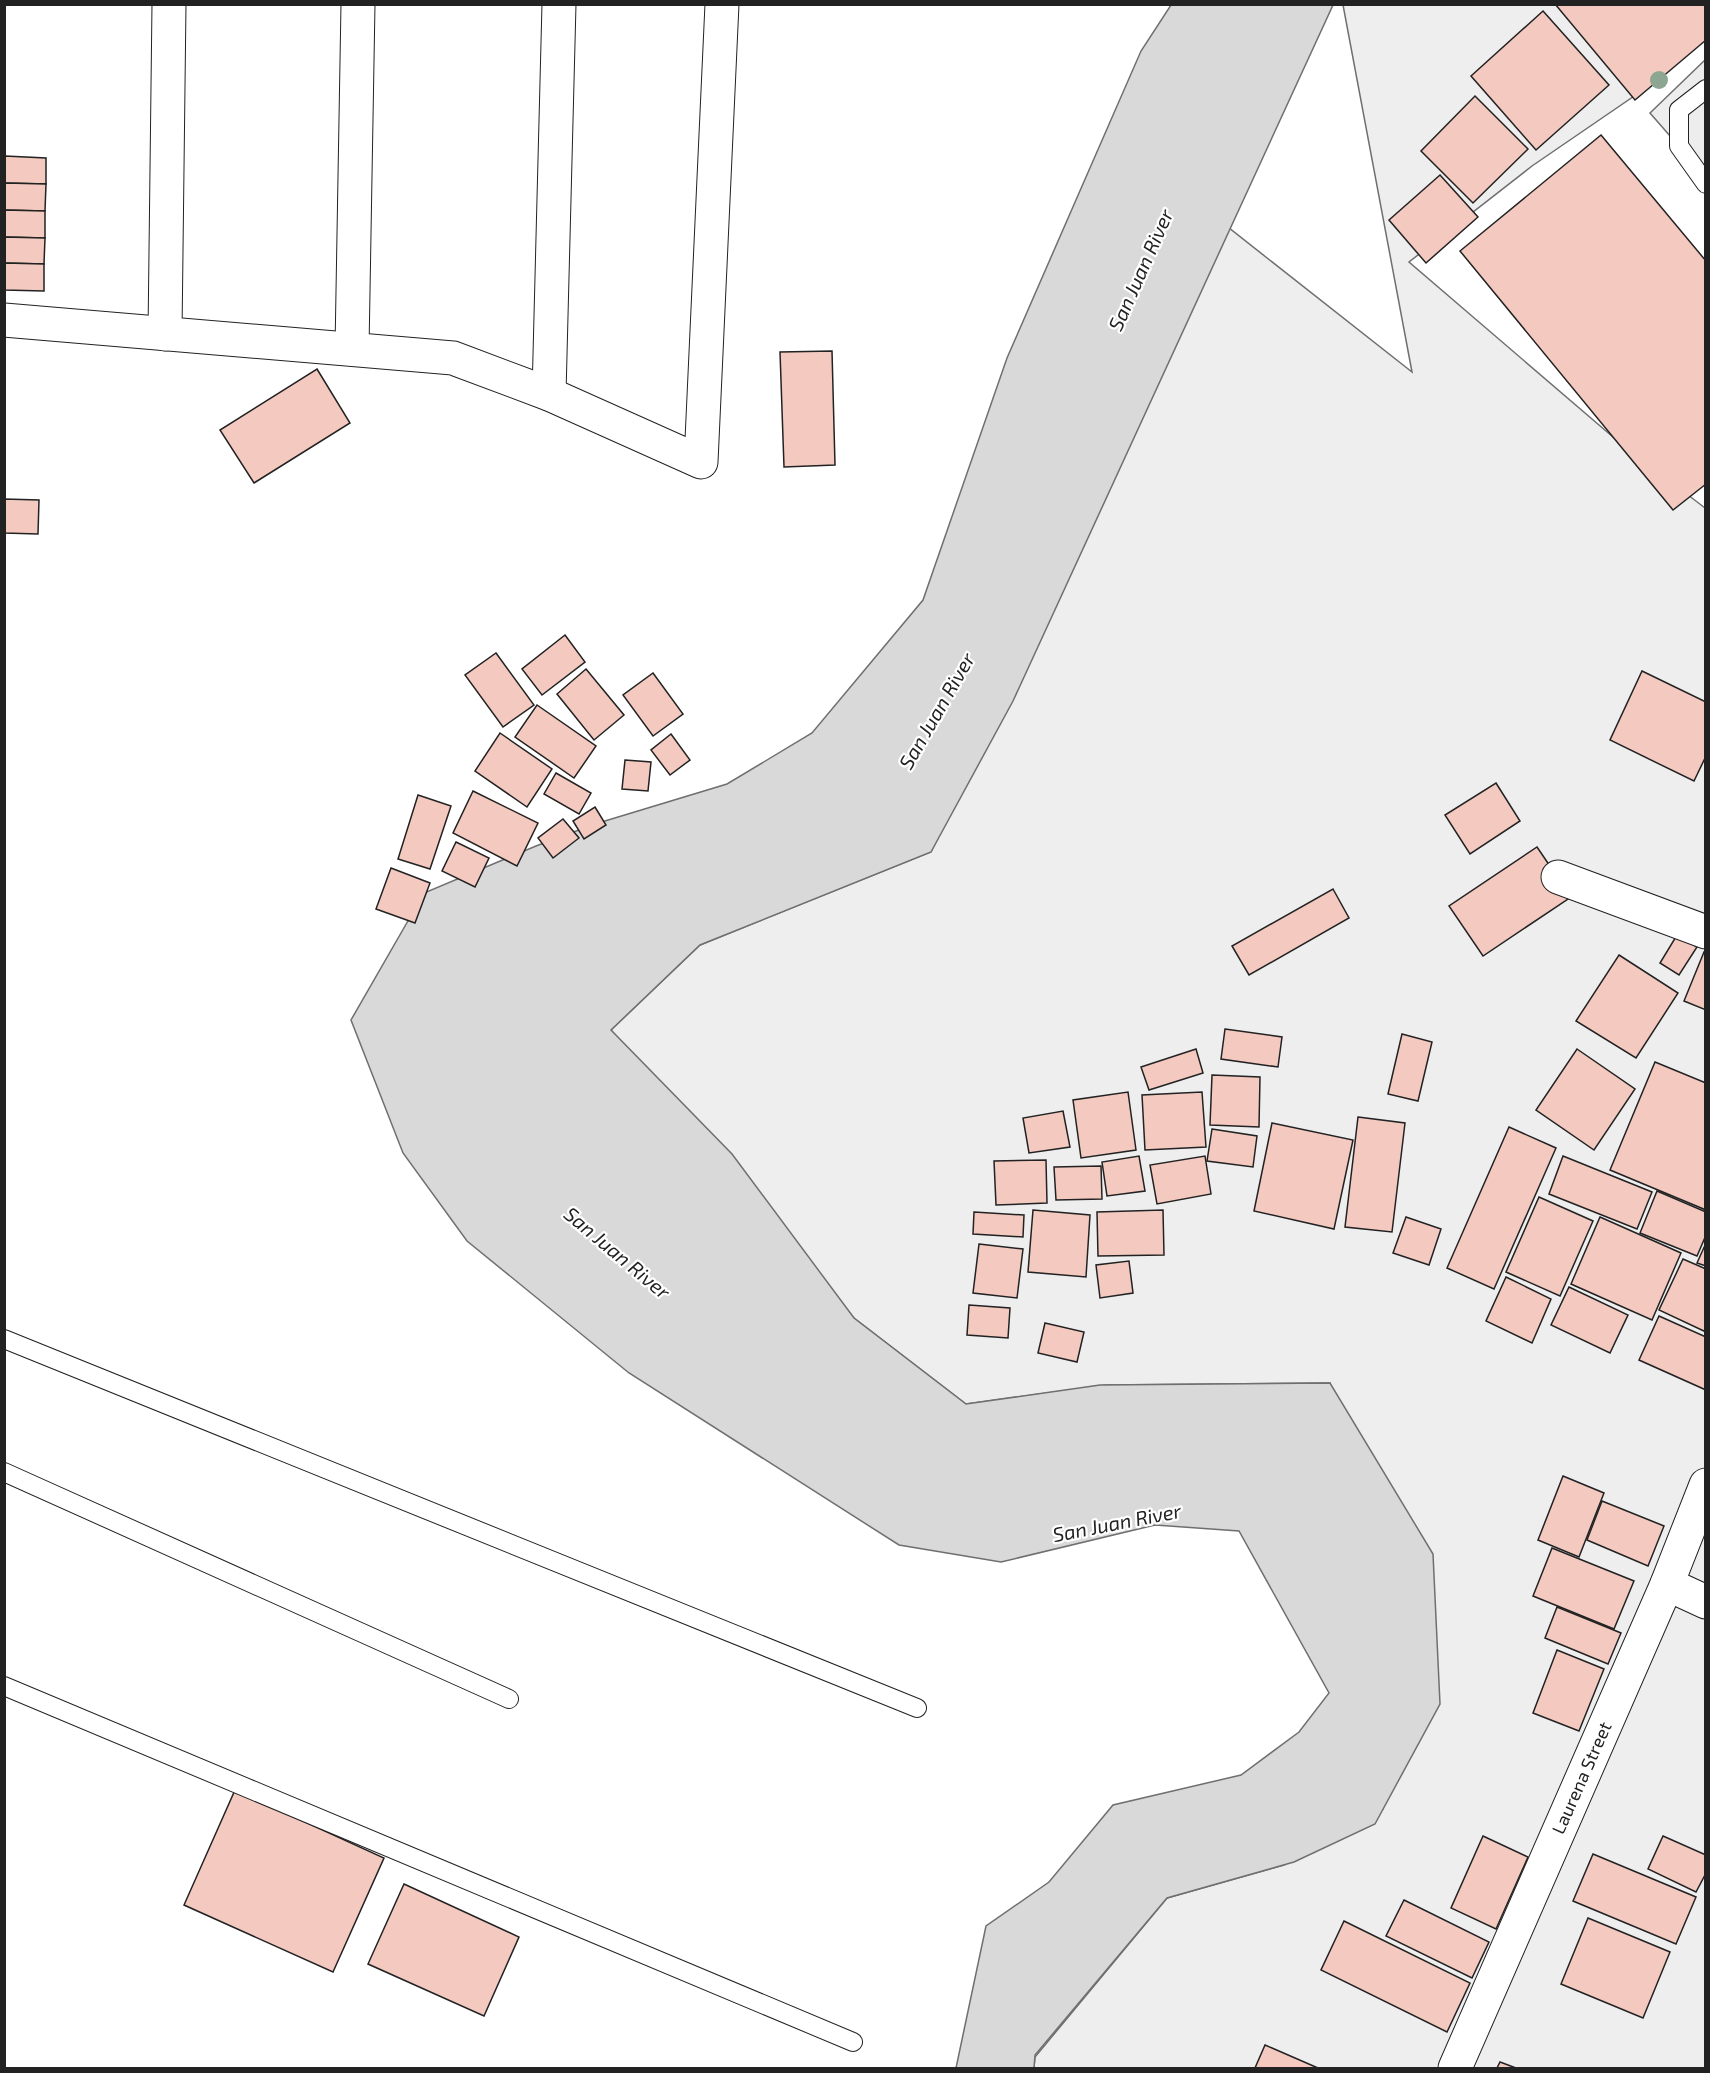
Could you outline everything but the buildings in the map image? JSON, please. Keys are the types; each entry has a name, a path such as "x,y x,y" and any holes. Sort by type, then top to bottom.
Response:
{"street":[{"path":"165,334 169,4"},
{"path":"352,349 358,4"},
{"path":"549,394 559,4"},
{"path":"4,320 453,358 549,394 700,462 722,4"},
{"path":"1558,877 1706,932"},
{"name":"Laurena Street","path":"1455,2068 1667,1584 1706,1485"},
{"path":"1667,1584 1706,1602"}],"lane":[{"path":"1706,89 1679,110 1680,146 1706,184"},
{"path":"4,1339 917,1708"},
{"path":"4,1472 509,1699"},
{"path":"4,1686 853,2042"}],"shaded area":[{"path":"1343,5 1705,5 1659,79 1532,166 1409,262 1613,437 1705,508 1705,2068 1034,2068 1035,2057 1167,1898 1284,1865 1383,1809 1330,1383 1107,1385 966,1404 854,1318 611,1030 700,945 931,852 1229,228 1412,372"},
{"path":"1705,60 1705,176 1650,113"}],"water":[{"name":"San Juan River","path":"1171,5 1333,5 1013,701 931,852 700,945 611,1030 732,1154 854,1318 966,1404 1100,1385 1330,1383 1433,1554 1440,1704 1375,1824 1294,1862 1167,1898 1035,2055 1034,2068 956,2068 986,1926 1049,1882 1113,1805 1241,1775 1299,1732 1329,1693 1239,1531 1155,1525 1001,1562 899,1545 629,1373 467,1241 403,1153 351,1020 424,893 595,824 727,784 812,733 923,600 1007,358 1141,51"}]}
